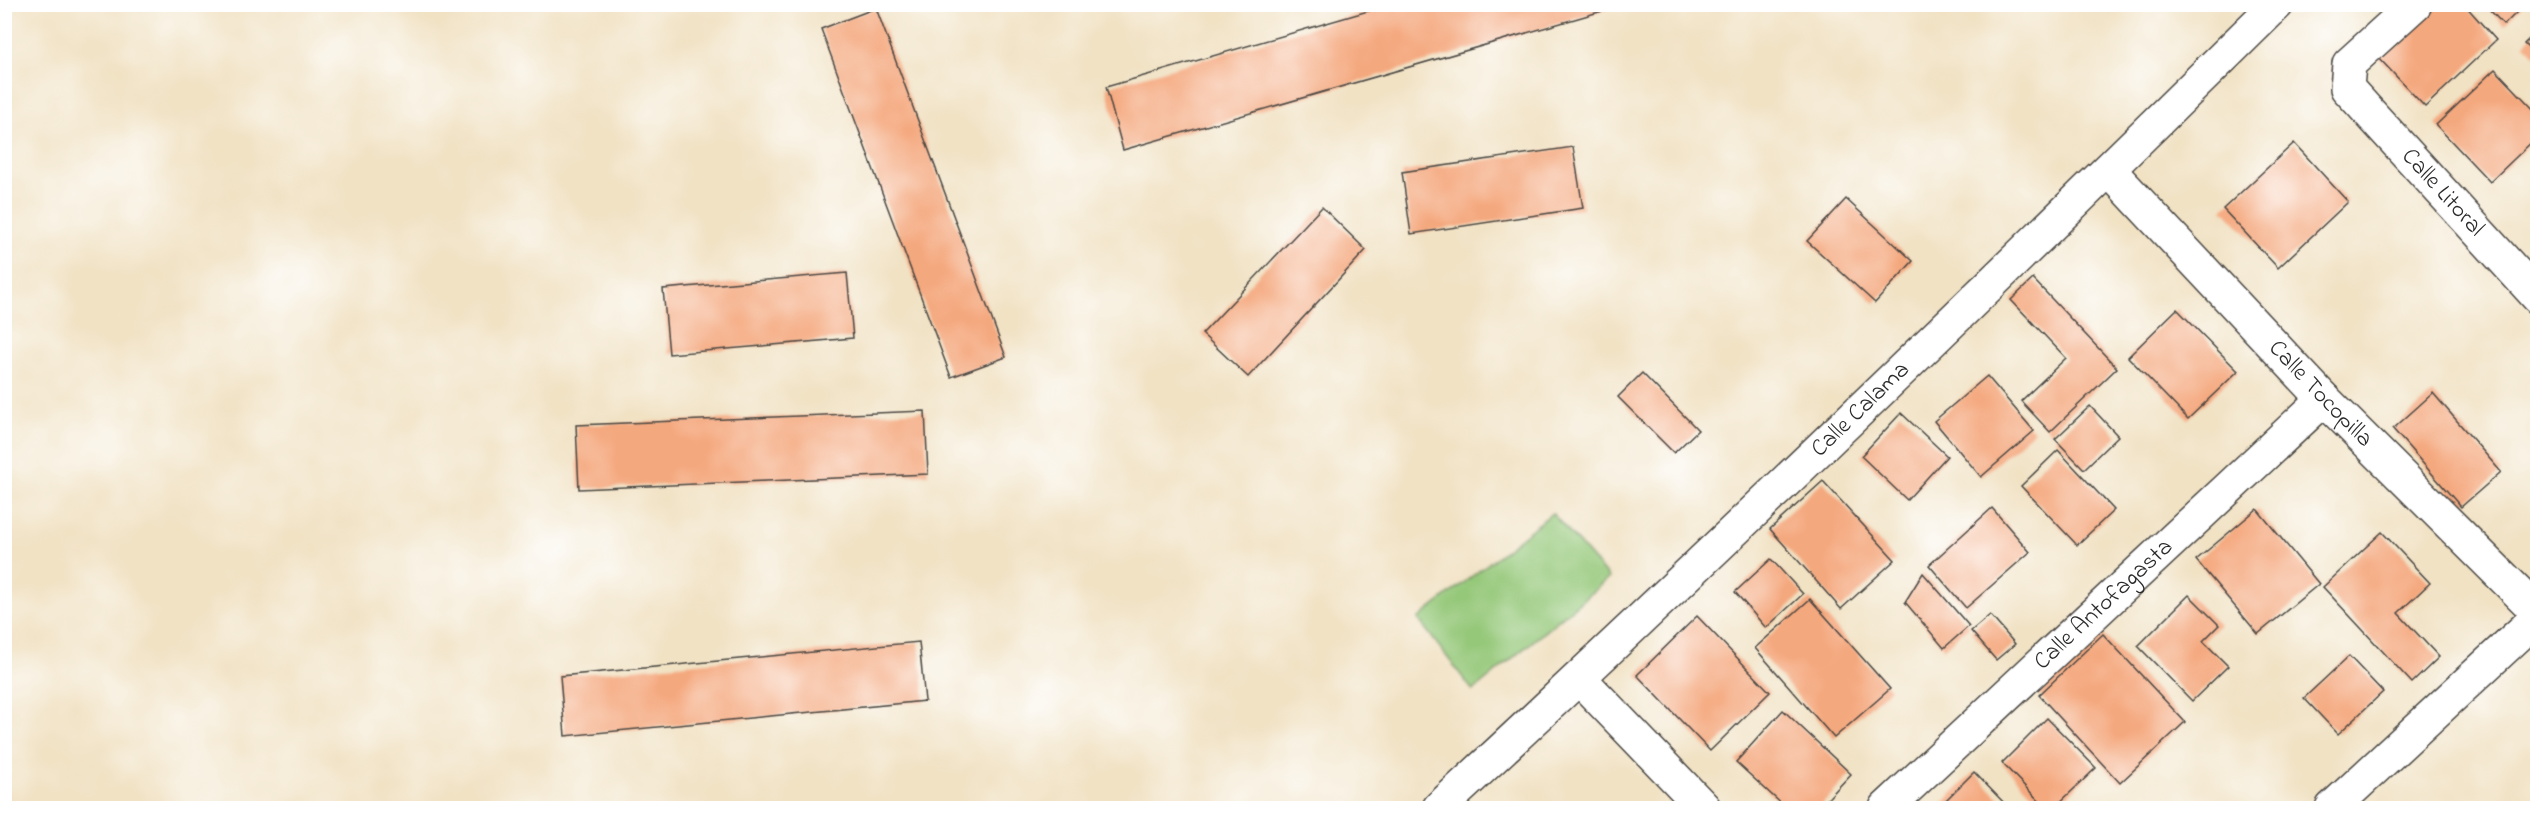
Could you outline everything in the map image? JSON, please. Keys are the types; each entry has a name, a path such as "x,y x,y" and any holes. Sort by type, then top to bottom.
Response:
{"street":[{"name":"Calle Calama","path":"1439,808 1579,678 2109,170 2277,4"},
{"name":"Calle Litoral","path":"2415,4 2349,64 2347,88 2538,297"},
{"name":"Calle Tocopilla","path":"2109,170 2324,399 2538,612"},
{"name":"Calle Antofagasta","path":"1886,808 2324,399"},
{"path":"2332,808 2538,617"},
{"path":"1579,678 1704,808"}],"green space":[{"path":"1552,513 1609,578 1473,691 1418,619"}],"building":[{"path":"1392,4 1623,5 1123,150 1106,87"},
{"path":"2434,4 2464,4 2496,40 2425,107 2378,57"},
{"path":"2484,4 2525,4 2504,25"},
{"path":"876,8 1006,357 951,377 821,29"},
{"path":"2538,30 2538,57 2524,44"},
{"path":"2495,69 2538,114 2538,136 2490,182 2436,125"},
{"path":"2294,143 2348,202 2278,268 2223,209"},
{"path":"1573,147 1583,208 1411,234 1402,172"},
{"path":"1846,199 1913,261 1875,303 1807,241"},
{"path":"1322,207 1366,250 1248,377 1202,334"},
{"path":"847,273 853,338 669,354 663,289"},
{"path":"2033,279 2117,368 2050,432 2021,401 2066,358 2011,300"},
{"path":"2177,309 2238,371 2188,419 2128,357"},
{"path":"1642,373 1698,430 1674,453 1618,397"},
{"path":"1987,376 2034,431 1981,477 1934,421"},
{"path":"2433,393 2501,472 2461,507 2393,429"},
{"path":"2090,406 2118,436 2084,469 2055,439"},
{"path":"925,411 928,474 579,489 576,425"},
{"path":"1901,413 1947,456 1907,500 1861,456"},
{"path":"2058,450 2114,510 2077,545 2021,486"},
{"path":"1823,481 1895,560 1841,609 1770,529"},
{"path":"1992,508 2030,552 1966,608 1929,565"},
{"path":"2257,509 2319,584 2258,634 2196,560"},
{"path":"2382,532 2430,583 2398,613 2439,657 2412,683 2323,587"},
{"path":"1771,559 1803,594 1766,628 1735,592"},
{"path":"1923,573 1969,626 1944,648 1905,602"},
{"path":"2189,595 2219,625 2203,641 2228,666 2192,701 2138,646"},
{"path":"1810,599 1890,689 1834,738 1755,648"},
{"path":"1990,615 2015,644 1996,660 1971,631"},
{"path":"1697,616 1770,692 1710,751 1637,675"},
{"path":"2103,634 2185,722 2120,783 2039,695"},
{"path":"919,642 925,701 565,736 560,676"},
{"path":"2349,656 2383,692 2338,734 2304,698"},
{"path":"1783,710 1851,774 1819,808 1786,808 1736,762"},
{"path":"2047,718 2096,768 2054,808 2046,808 2002,763"},
{"path":"1974,772 2009,808 1938,808"}]}
